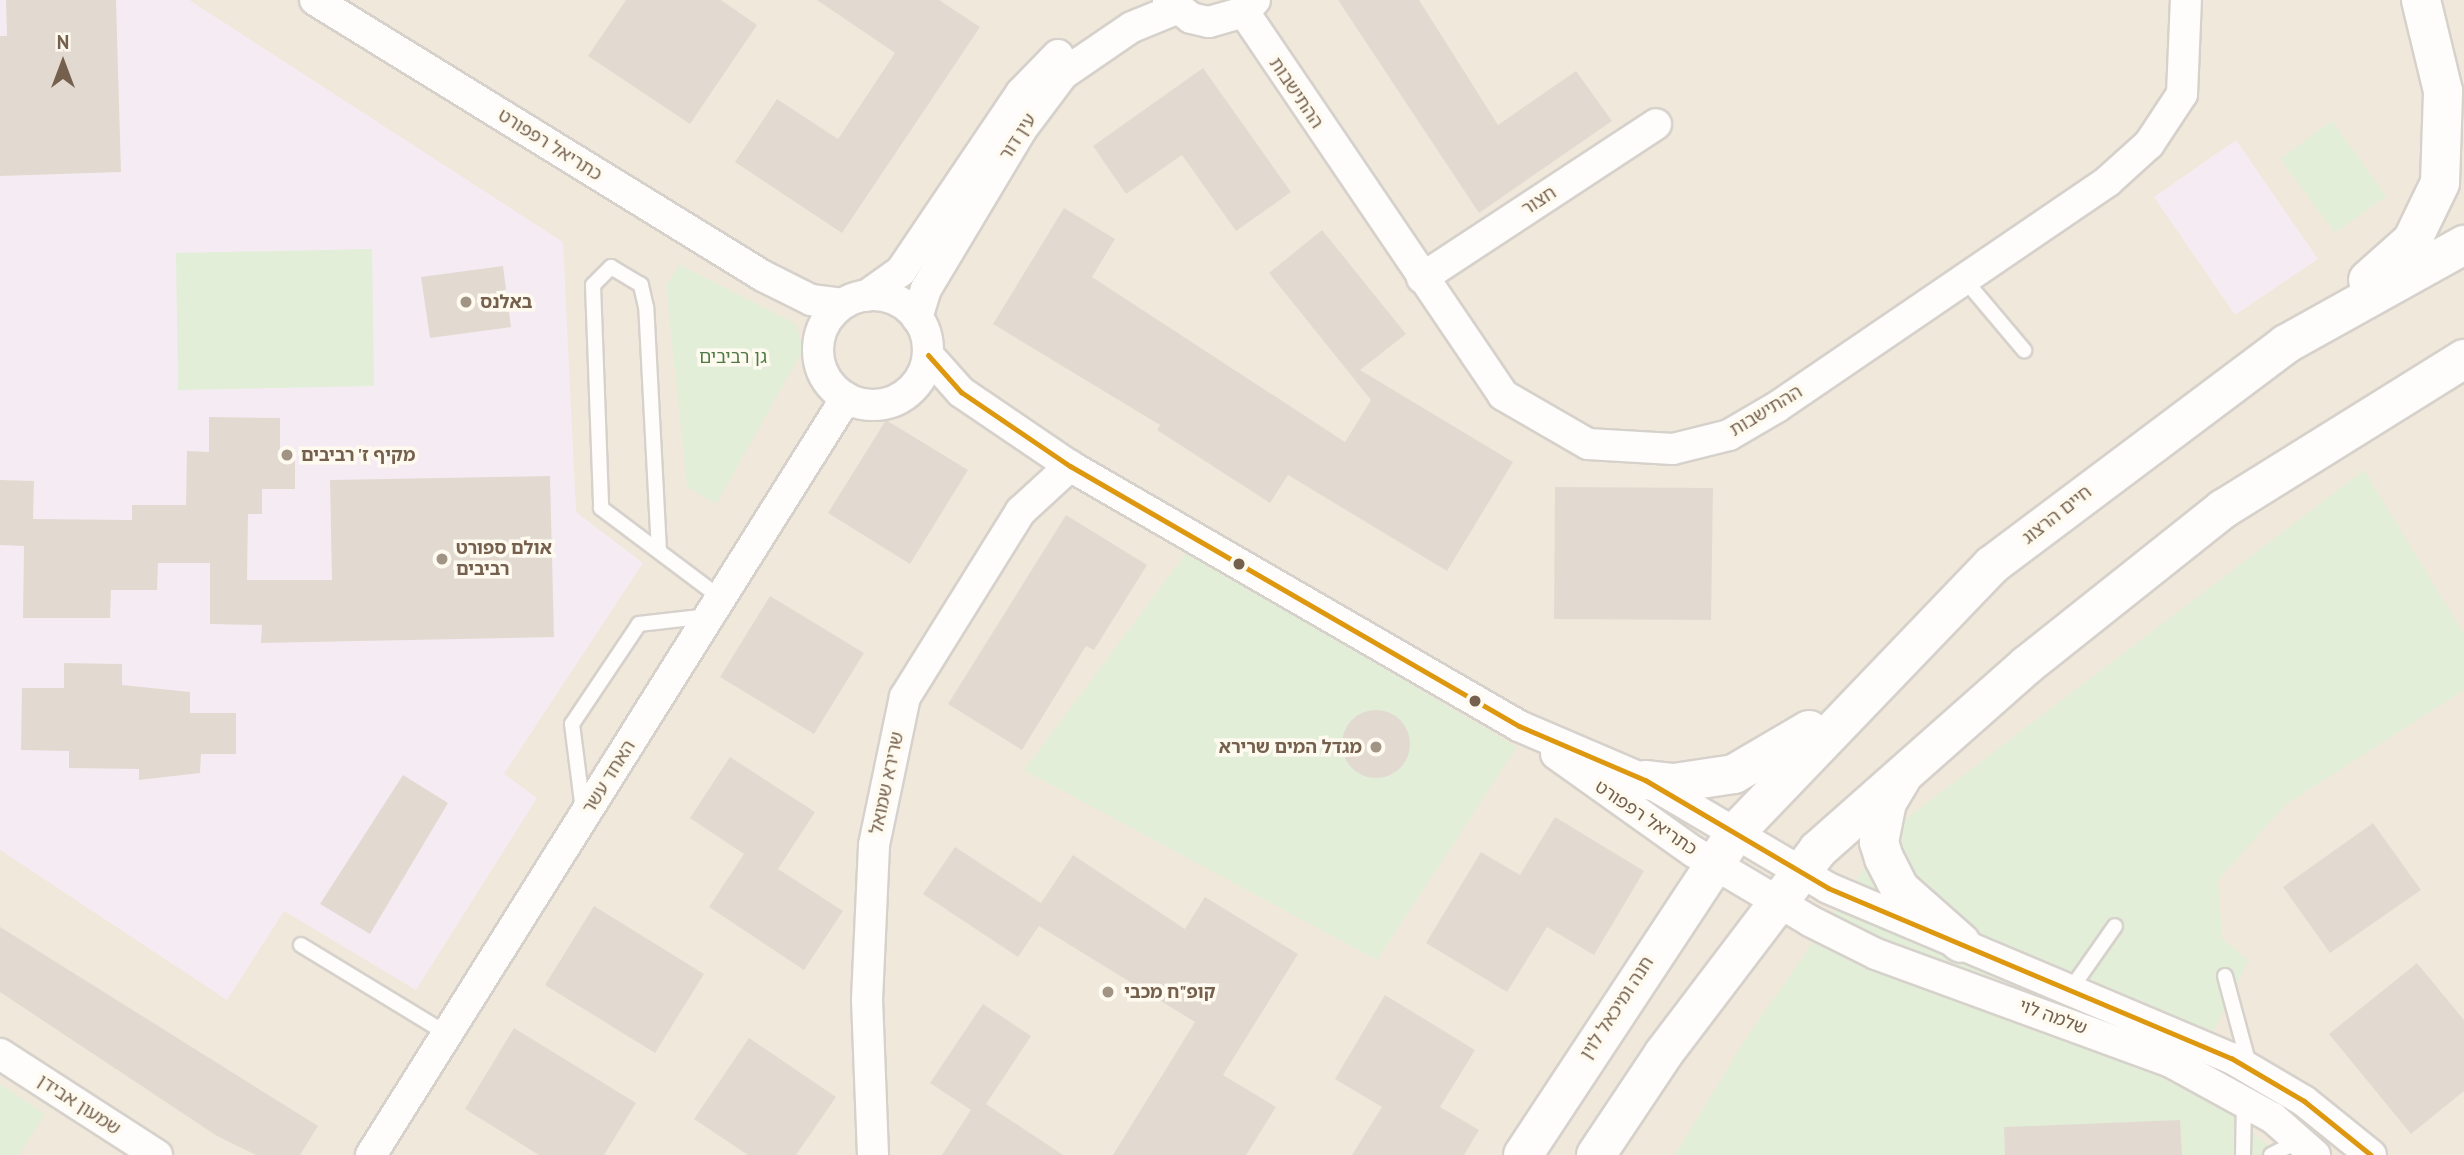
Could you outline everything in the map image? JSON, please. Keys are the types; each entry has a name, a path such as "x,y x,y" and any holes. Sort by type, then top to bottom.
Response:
{"main road":[{"path":"2286,344 2389,264 2431,209 2440,183 2445,119 2421,0"},
{"path":"2430,0 2464,57"},
{"name":"חיים הרצוג","path":"1725,848 1992,565 2286,344 2464,245"},
{"path":"1596,1155 1798,870 1909,767 2223,509 2464,359"},
{"path":"1645,780 1674,783 1734,774 1786,748 1914,645"},
{"path":"1909,767 1887,802 1879,842 1899,889 1961,943"},
{"name":"חנה ומיכאל לוין","path":"1523,1155 1725,848"}],"street":[{"name":"כתריאל רפפורט","path":"315,0 786,289 821,332"},
{"name":"עין דור","path":"855,300 901,271 1021,93 1052,60 1139,0"},
{"name":"ההתישבות","path":"1249,6 1423,278 1503,395 1531,415 1588,444 1673,449 1729,435 2071,209 2149,144 2182,94 2186,0"},
{"name":"עין דור","path":"918,318 926,289 1006,154 1063,74 1132,27 1172,4"},
{"path":"1172,4 1209,22 1249,6"},
{"name":"חצור","path":"1423,278 1656,124"},
{"name":"כתריאל רפפורט","path":"786,289 855,300"},
{"path":"855,300 895,300 918,318 928,355 911,390 873,405 846,398 819,362 821,332 855,300"},
{"name":"כתריאל רפפורט","path":"928,355 947,382 1070,466 1519,726 1645,780 1725,848 1777,902"},
{"name":"כתריאל רפפורט","path":"911,390 939,393 995,416"},
{"name":"האחד עשר","path":"372,1155 846,398"},
{"name":"שרירא שמואל","path":"873,1155 867,1000 874,845 905,697 1021,511 1070,466"},
{"name":"כתריאל רפפורט","path":"1519,726 1621,804 1725,848 1798,870"},
{"name":"שלמה לוי","path":"1798,870 1961,943 2073,986 2250,1069 2305,1101 2371,1155"},
{"name":"שלמה לוי","path":"1777,902 1876,954 2171,1062 2244,1103 2307,1148"},
{"name":"שמעון אבידן","path":"0,1054 157,1155"}],"lane":[{"path":"659,551 646,307 640,285 611,267 593,285 601,508 659,551 716,607"},
{"path":"1965,280 2024,350"},
{"path":"584,817 572,724 639,624 716,607"},
{"path":"2073,986 2115,926"},
{"path":"301,945 446,1033"},
{"path":"2225,976 2250,1069"},
{"path":"2244,1103 2244,1155"},
{"path":"2271,1155 2307,1148"}],"shaded area":[{"path":"0,0 2464,0 2464,1155 0,1155"},
{"name":"מקיף ז' רביבים","path":"0,0 189,0 563,242 576,512 643,563 504,774 537,798 416,990 284,911 227,1000 0,850"},
{"path":"2236,140 2318,259 2235,315 2154,197"}],"green space":[{"path":"2332,121 2386,196 2335,233 2280,159"},
{"path":"372,249 374,386 178,390 176,253"},
{"name":"גן רביבים","path":"680,265 796,324 803,350 716,504 687,487 666,285"},
{"path":"2364,470 2464,634 2464,690 2285,805 2218,880 2222,938 2248,961 2190,1080 2279,1155 1675,1155 1743,1043 1890,831"},
{"path":"1187,552 1517,747 1377,960 1024,770"},
{"path":"0,1084 45,1114 19,1155 0,1155"}],"building":[{"path":"6,0 116,0 121,172 0,176 0,36 7,36"},
{"path":"626,0 721,0 757,25 690,124 588,56"},
{"path":"817,0 939,0 980,27 842,233 735,162 777,99 838,139 895,53"},
{"path":"1338,0 1419,0 1498,125 1576,71 1612,121 1479,213"},
{"path":"1203,68 1291,192 1236,231 1182,155 1126,194 1093,146"},
{"path":"1064,208 1115,239 1092,277 1345,442 1371,400 1269,273 1322,230 1406,334 1360,370 1513,462 1447,571 1288,475 1270,503 1157,430 1160,425 993,324"},
{"name":"באלנס","path":"503,266 511,327 430,338 421,277"},
{"path":"209,417 280,418 280,453 295,453 295,489 262,489 262,514 248,514 247,580 332,580 330,480 550,476 554,637 261,643 262,625 210,624 210,563 158,563 157,590 111,590 110,618 23,618 24,546 0,545 0,480 34,481 33,519 132,520 132,505 186,505 187,451 209,452"},
{"path":"886,420 968,470 910,564 828,513"},
{"path":"1555,487 1713,488 1711,620 1554,619"},
{"path":"1066,515 1147,565 1094,650 1086,646 1022,750 948,704"},
{"path":"770,596 864,653 814,734 720,677"},
{"path":"64,663 122,664 122,685 190,692 190,713 236,713 236,754 201,754 200,773 139,780 139,769 69,768 69,751 21,750 22,688 64,688"},
{"name":"מגדל המים שרירא","path":"1376,710 1389,713 1400,720 1407,731 1410,744 1407,757 1400,768 1389,775 1376,778 1363,775 1352,768 1345,757 1342,744 1345,731 1352,720 1363,713"},
{"path":"730,757 815,812 778,869 843,911 804,970 709,907 744,854 690,818"},
{"path":"403,775 448,803 370,934 320,904"},
{"path":"1555,817 1644,871 1594,955 1547,927 1507,992 1426,943 1481,852 1520,875"},
{"path":"2373,823 2421,890 2330,953 2283,887"},
{"path":"955,847 1041,903 1073,855 1185,929 1205,897 1298,954 1223,1075 1276,1107 1246,1155 1113,1155 1195,1022 1039,926 1018,957 923,894"},
{"path":"594,906 704,974 655,1053 545,985"},
{"path":"0,927 318,1126 300,1155 256,1155 217,1136 0,992"},
{"path":"2417,963 2464,1020 2464,1091 2411,1134 2329,1034"},
{"path":"1385,995 1475,1050 1440,1107 1479,1130 1464,1155 1352,1155 1382,1107 1335,1079"},
{"path":"983,1004 1031,1036 986,1104 1063,1155 942,1155 971,1110 930,1083"},
{"path":"514,1028 636,1103 604,1155 539,1155 465,1109"},
{"path":"749,1038 836,1097 796,1155 748,1155 694,1119"},
{"path":"2180,1120 2182,1155 2005,1155 2004,1127"}],"transit line":[{"path":"928,355 961,392 1070,466 1519,726 1645,780 1828,888 2231,1058 2304,1101 2371,1155"}],"place":[{"name":"באלנס","path":"466,302"},
{"name":"מקיף ז' רביבים","path":"287,455"},
{"name":"אולם ספורט רביבים","path":"442,559"},
{"name":"מגדל המים שרירא","path":"1376,747"},
{"name":"קופ\"ח מכבי","path":"1108,992"}]}
